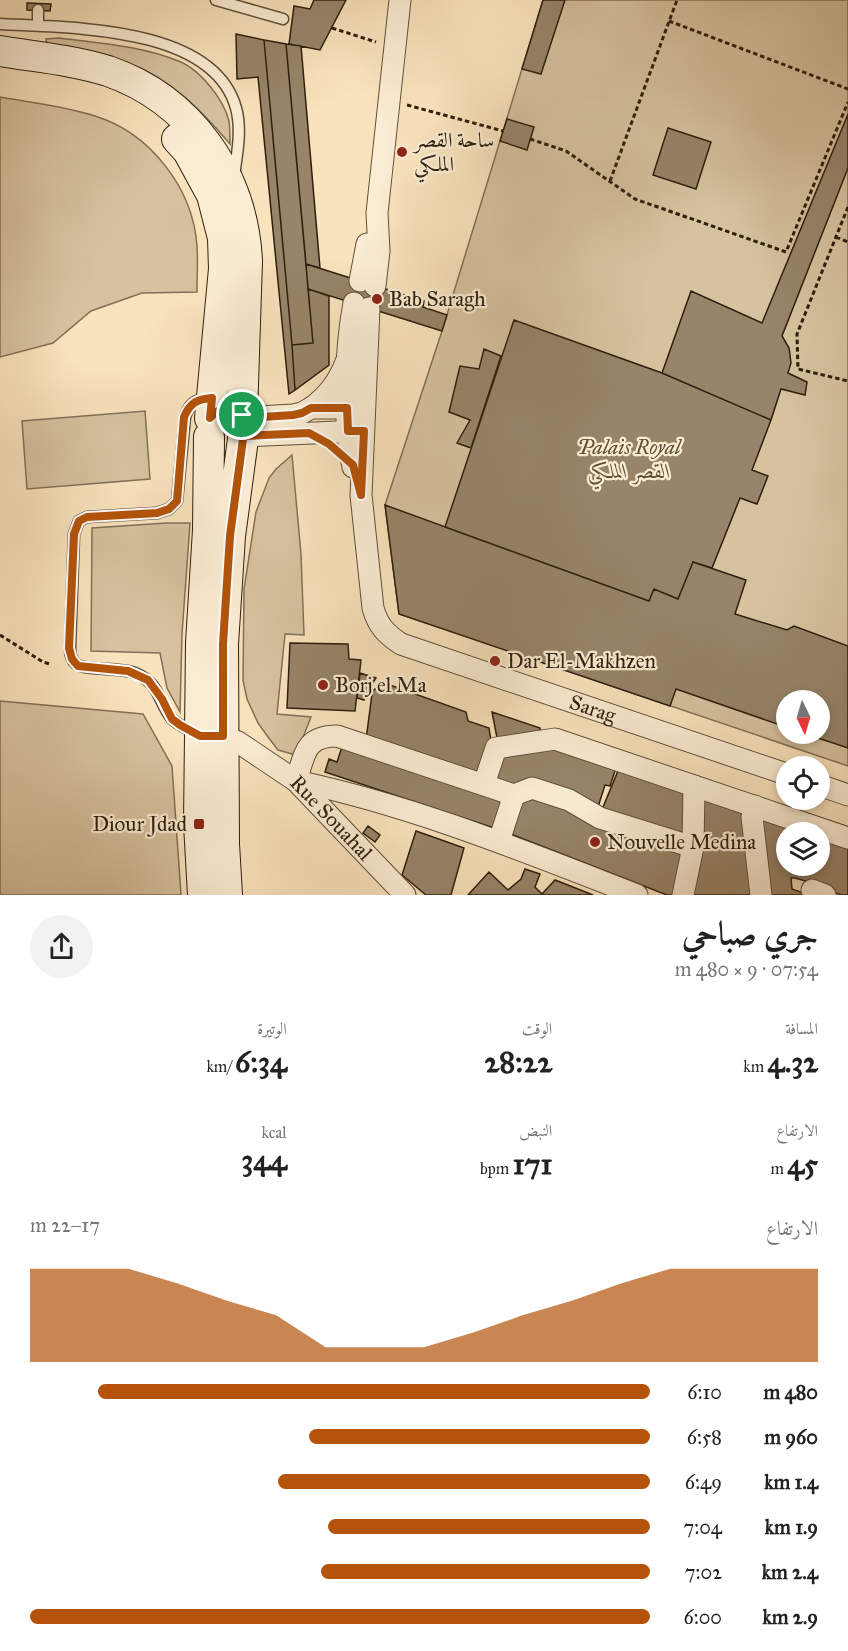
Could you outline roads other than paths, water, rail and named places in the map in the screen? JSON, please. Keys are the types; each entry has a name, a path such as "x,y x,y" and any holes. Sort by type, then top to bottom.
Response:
{"main road":[{"path":"0,51 108,71 143,87 172,106 204,141 220,163 240,210 246,236 247,261 243,427 230,536 223,644 199,824 203,895"},
{"path":"0,70 65,80 103,89 135,104 162,122 188,151 212,195 223,238 224,269 210,418 208,530 201,644 224,844 227,895"},
{"path":"210,418 219,409 237,411 243,427"}],"street":[{"path":"367,283 367,243 378,213 400,0"},
{"path":"243,427 302,413 321,401 333,386 348,359 362,306 356,408 361,495"},
{"path":"348,359 356,408"},
{"path":"311,408 356,408"},
{"path":"243,427 309,433 356,431"},
{"path":"356,431 353,465 361,495"},
{"path":"309,433 329,444 353,465"},
{"name":"Sarag","path":"361,495 373,608 377,622 385,634 401,644 776,771"},
{"path":"212,736 238,742 288,776 356,795 499,841 637,895"},
{"path":"288,776 308,745 319,738 337,736 514,795 532,788 569,800 600,818 693,847"},
{"path":"483,784 496,748 555,739 848,838"},
{"name":"Rue Souahal","path":"288,776 405,895"},
{"path":"683,895 693,847 694,786"},
{"path":"830,789 848,795"},
{"path":"499,841 514,795"},
{"path":"755,806 752,817 761,895"}],"lane":[{"path":"216,0 283,19"},
{"path":"38,26 39,5"},
{"path":"0,24 91,30 157,42 202,61 216,72 236,107 238,142 232,188"},
{"path":"210,418 200,399 189,406 184,417 177,501 169,509 157,513 87,517 76,525 69,648 72,659 78,666 128,671 148,680 162,699 172,719 212,736"}],"place":[{"name":"ساحة القصر الملكي","path":"402,152"},
{"name":"Bab Saragh","path":"377,299"},
{"name":"Dar El-Makhzen","path":"495,661"},
{"name":"Borj el Ma","path":"323,685"},
{"name":"Diour Jdad","path":"199,824"},
{"name":"Nouvelle Medina","path":"595,842"}],"park label":[{"name":"Palais Royal القصر الملكي","path":"629,459"}]}
